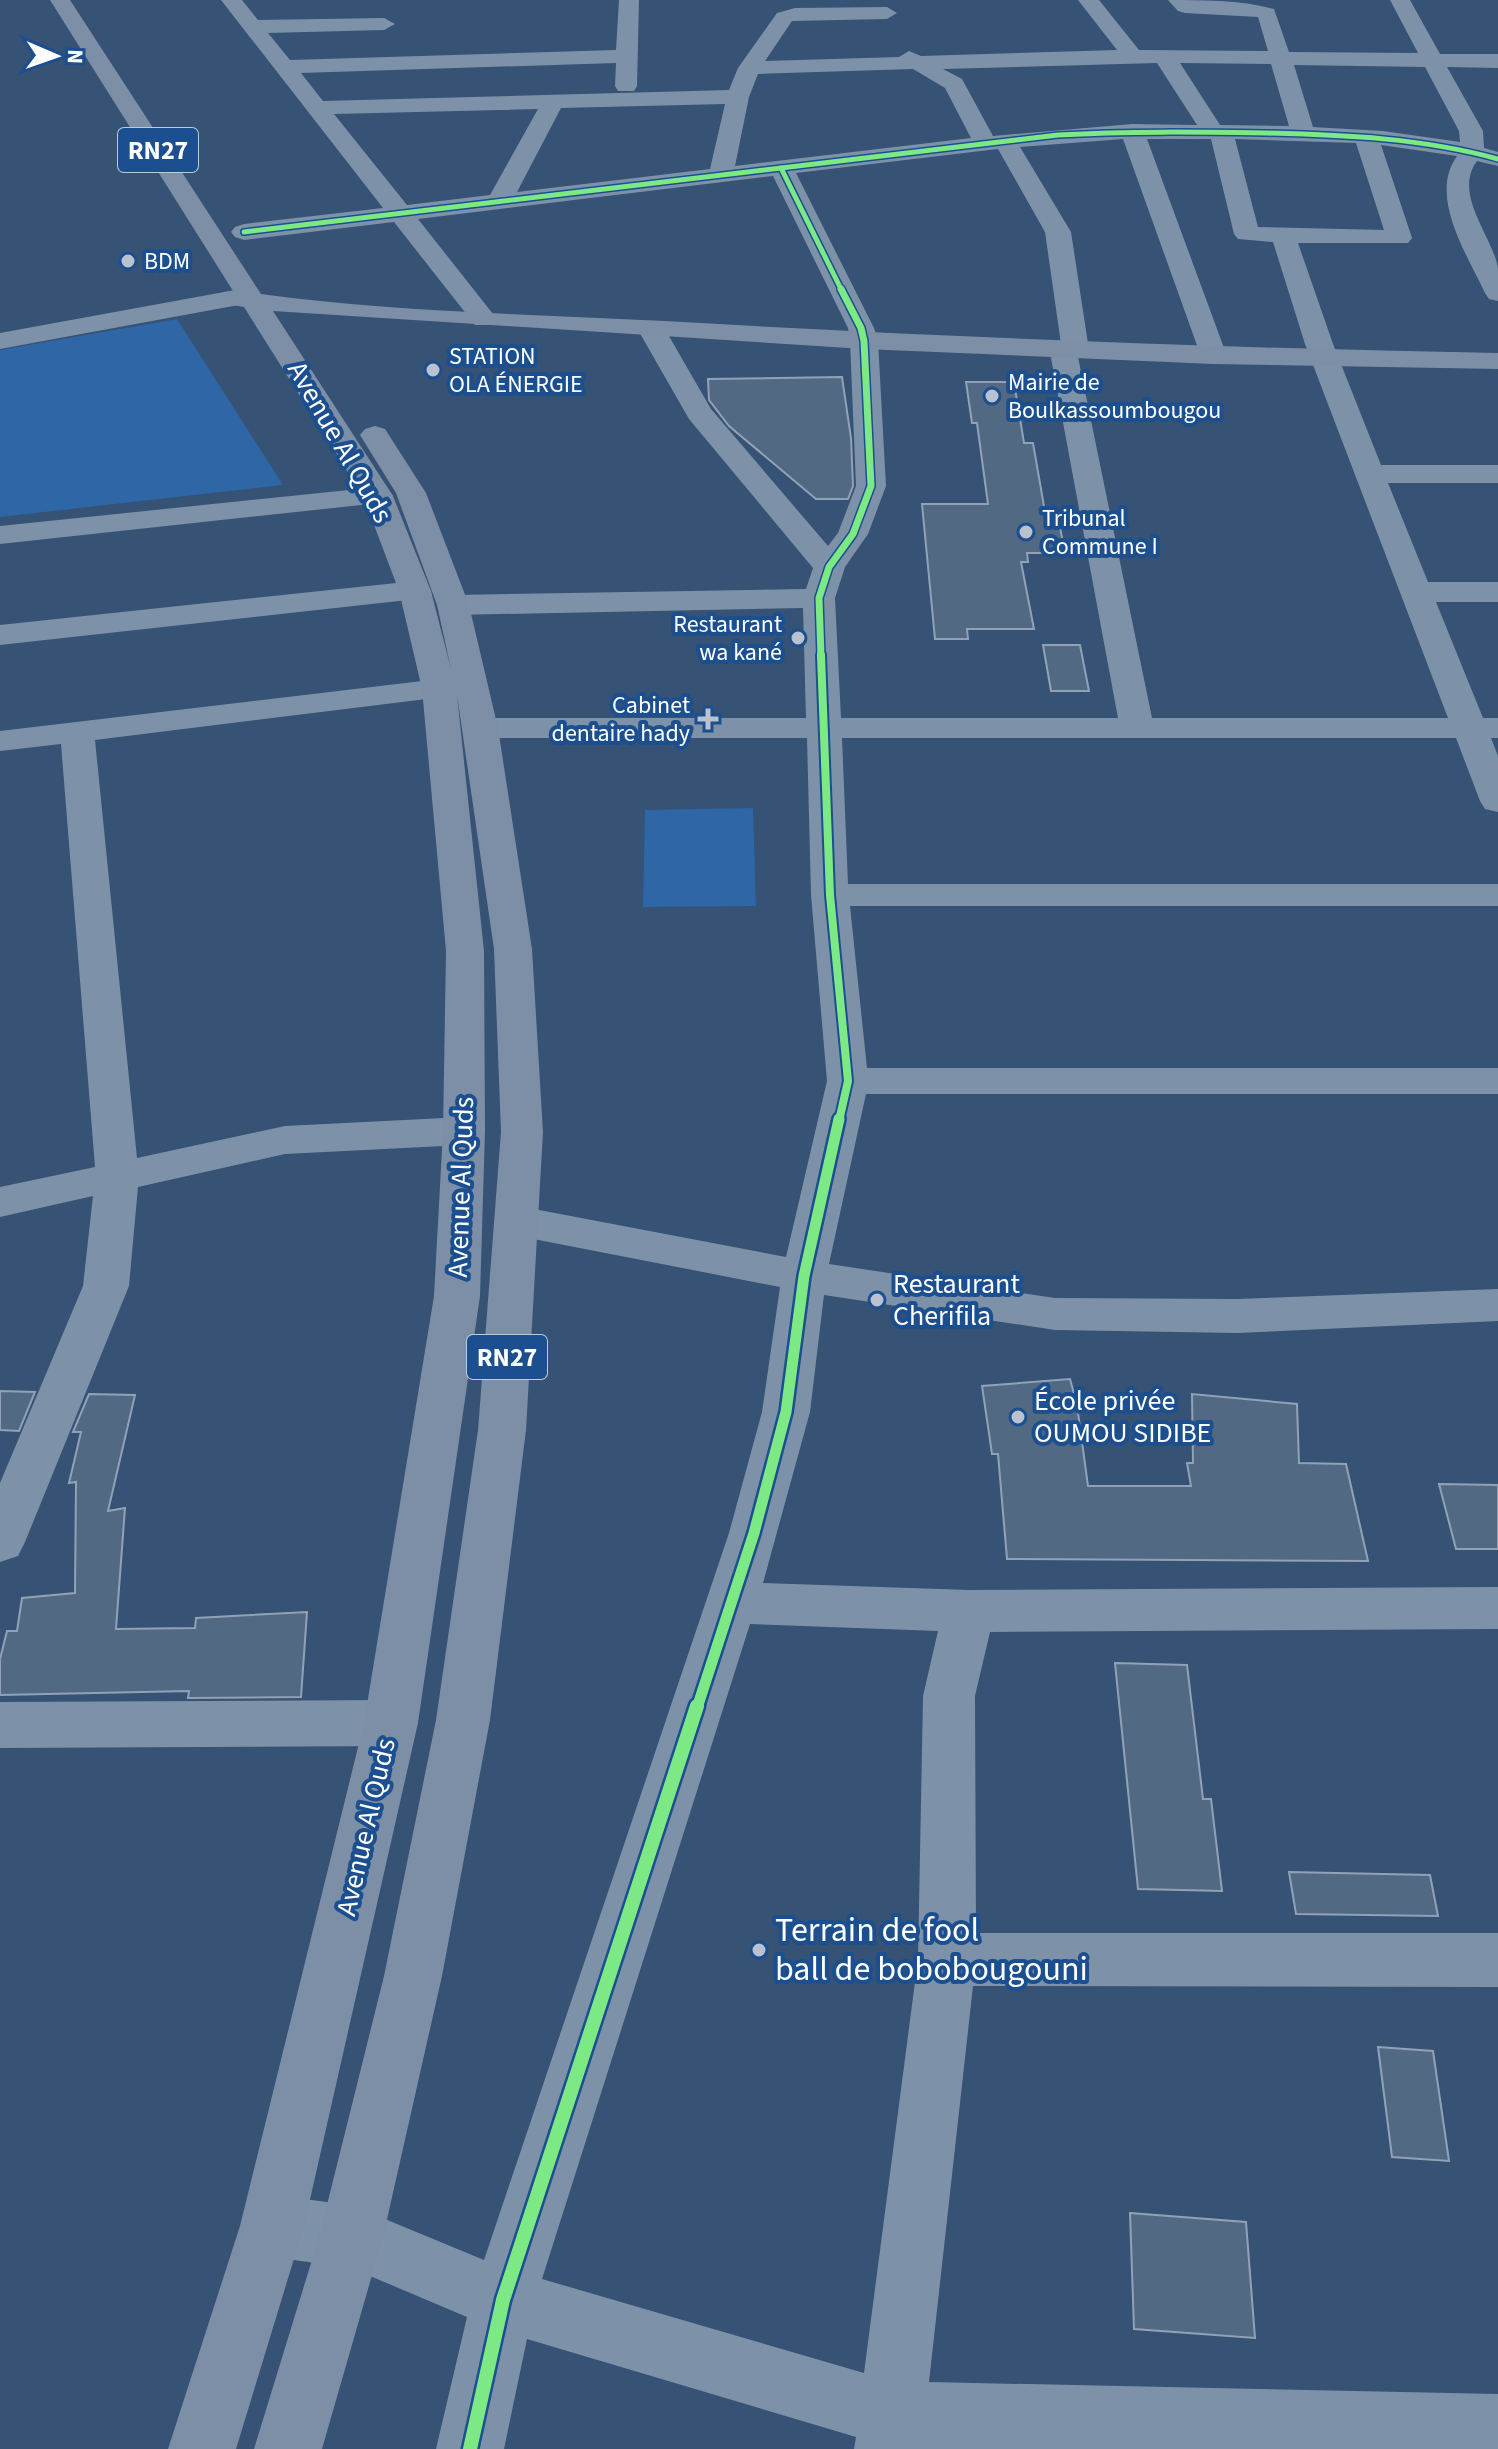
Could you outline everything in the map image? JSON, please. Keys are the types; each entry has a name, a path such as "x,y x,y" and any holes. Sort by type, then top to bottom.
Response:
{"main road":[{"name":"Avenue Al Quds","path":"60,0 411,493 434,598 481,728 513,949 522,1132 518,1221 502,1430 463,1720 413,1976 351,2237 288,2449"},
{"name":"Avenue Al Quds","path":"202,2449 272,2226 391,1723 457,1296 464,1131 465,951 439,689 434,598 265,289 244,232 227,207"},
{"path":"265,289 652,330 863,335"},
{"path":"479,313 1071,348 1321,351 1498,348"},
{"path":"1321,351 1498,361"}],"street":[{"path":"231,0 479,313"},
{"path":"376,64 388,0"},
{"path":"626,100 629,0"},
{"path":"1088,0 1133,56"},
{"path":"1178,0 1179,4 1195,9 1263,10 1267,13 1303,133"},
{"path":"1400,0 1471,131 1473,151 1461,166 1458,181 1461,209 1498,293"},
{"path":"721,175 738,97 749,68 788,15 889,23 916,63 954,84 1058,232 1071,348 1137,728"},
{"path":"252,27 384,24"},
{"path":"284,67 627,56"},
{"path":"749,68 1133,56 1498,61"},
{"path":"1164,56 1217,132 1247,234 1399,238 1366,136"},
{"path":"316,108 738,97"},
{"path":"499,202 554,101"},
{"path":"1132,131 1211,349"},
{"path":"244,232 996,143 1132,131 1366,136 1473,151 1498,159"},
{"path":"470,2449 503,2300 754,1533 786,1412 804,1276 848,1081 830,895 824,728 824,582 853,534 871,486 863,335 781,168"},
{"path":"1283,235 1321,351 1416,592 1484,728 1498,801"},
{"path":"0,341 265,289"},
{"path":"652,330 699,413 824,582"},
{"path":"1369,474 1498,474"},
{"path":"0,535 378,496"},
{"path":"0,635 434,598 824,582"},
{"path":"1416,592 1498,592"},
{"path":"0,741 439,689"},
{"path":"481,728 1484,728"},
{"path":"0,1542 106,1286 117,1177 77,732"},
{"path":"830,895 1498,895"},
{"path":"848,1081 1498,1081"},
{"path":"0,1202 285,1140 464,1131"},
{"path":"518,1221 804,1276 1055,1314 1237,1316 1498,1305"},
{"path":"729,1603 969,1611 1498,1608"},
{"path":"890,2431 947,1959 949,1696 969,1611"},
{"path":"0,1725 391,1723"},
{"path":"947,1959 1498,1960"},
{"path":"272,2226 351,2237 503,2300 890,2431 1498,2427"}],"shaded area":[{"path":"177,319 283,485 0,517 0,350"},
{"path":"753,808 756,906 643,907 645,810"}],"building":[{"path":"842,377 851,438 853,486 848,499 816,499 729,426 709,400 708,379"},
{"path":"966,382 1014,382 1024,443 1033,443 1045,512 1057,512 1065,553 1027,553 1028,562 1021,562 1034,629 967,629 968,639 935,639 922,504 988,504 977,423 972,423"},
{"path":"1043,645 1080,645 1089,691 1051,691"},
{"path":"1070,1379 1077,1405 1088,1486 1191,1486 1187,1463 1193,1463 1192,1394 1297,1404 1299,1463 1346,1464 1368,1561 1007,1559 998,1454 992,1454 982,1386"},
{"path":"0,1391 35,1392 19,1431 0,1430"},
{"path":"89,1394 135,1395 108,1511 125,1508 116,1629 195,1628 196,1618 307,1612 301,1697 188,1698 189,1691 0,1695 0,1659 7,1631 17,1631 22,1598 75,1593 76,1482 69,1483 81,1432 73,1432"},
{"path":"1439,1484 1498,1485 1498,1549 1456,1549"},
{"path":"1115,1663 1187,1665 1203,1799 1211,1799 1222,1891 1138,1889"},
{"path":"1289,1872 1430,1875 1438,1916 1296,1914"},
{"path":"1378,2047 1433,2051 1449,2161 1392,2157"},
{"path":"1130,2213 1246,2222 1255,2338 1134,2329"}],"cycle path":[{"path":"244,232 1058,135 1188,132 1354,136 1441,145 1498,159"},
{"path":"470,2449 503,2300 754,1533 786,1412 804,1276 848,1081 830,895 819,598 829,567 853,534 871,486 864,341 861,328 781,168"}],"place":[{"name":"BDM","path":"128,261"},
{"name":"STATION OLA ÉNERGIE","path":"433,370"},
{"name":"Mairie de Boulkassoumbougou","path":"992,396"},
{"name":"Tribunal Commune I","path":"1026,532"},
{"name":"Restaurant wa kané","path":"798,638"},
{"name":"Cabinet dentaire hady","path":"708,719"},
{"name":"Restaurant Cherifila","path":"877,1300"},
{"name":"École privée OUMOU SIDIBE","path":"1018,1417"},
{"name":"Terrain de fool ball de bobobougouni","path":"759,1950"}]}
